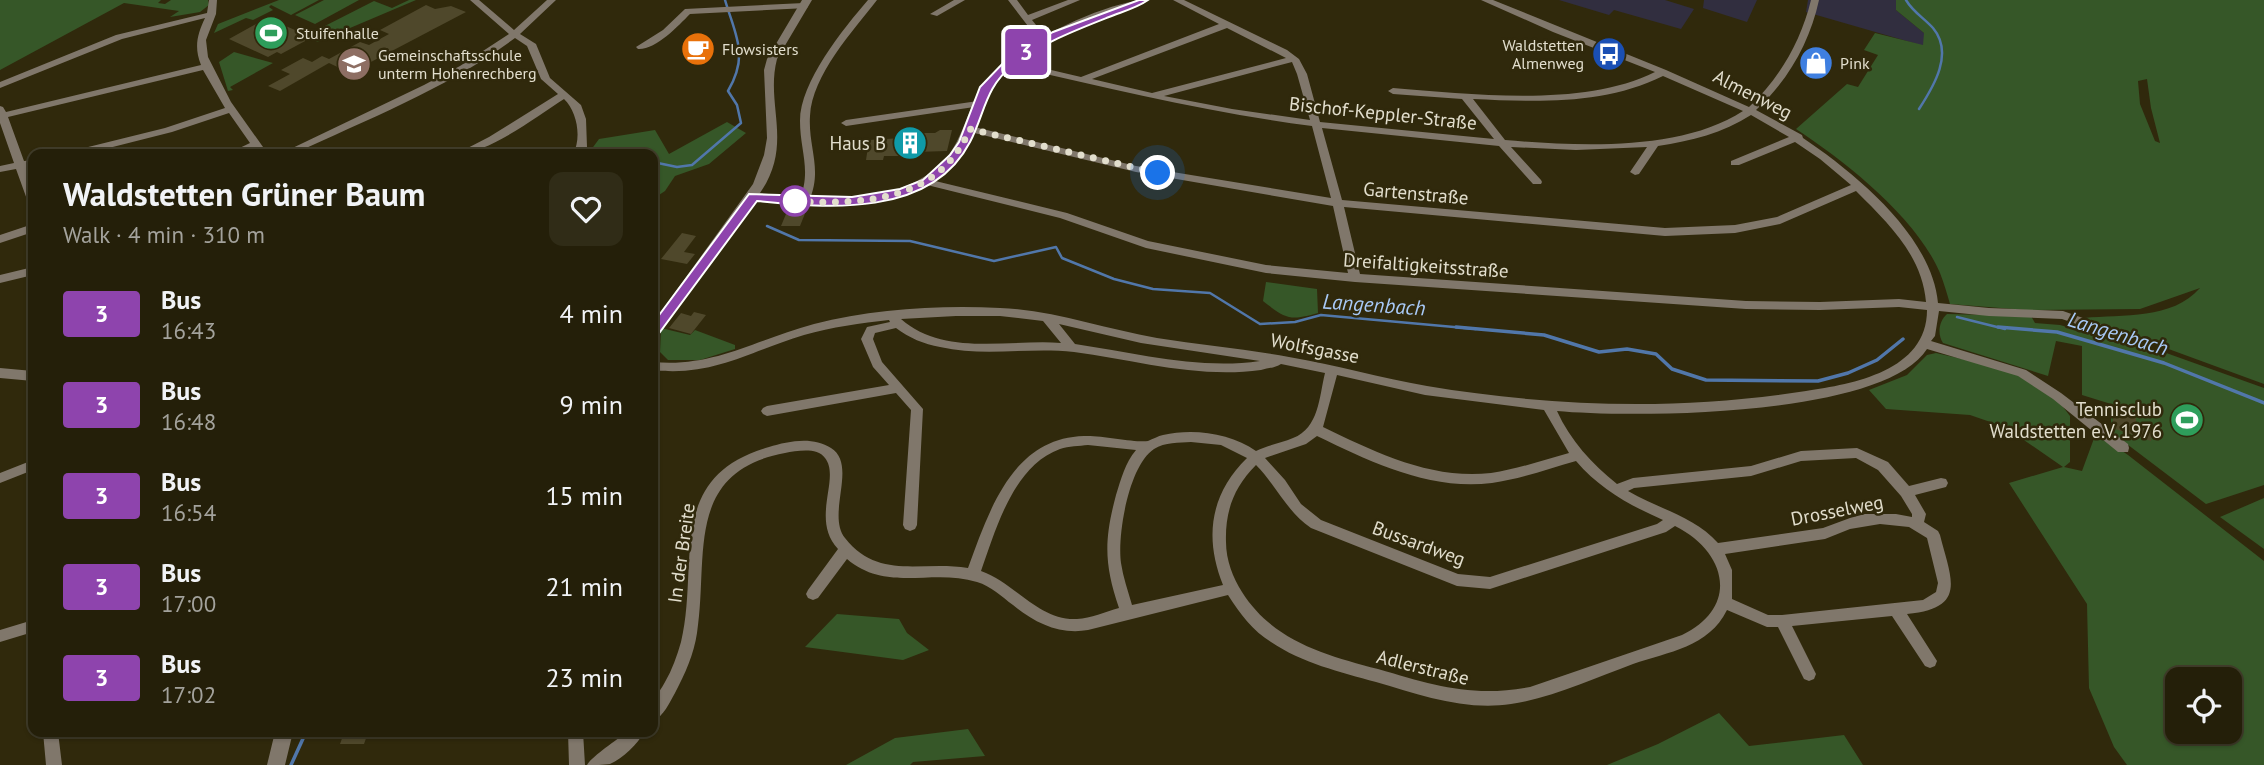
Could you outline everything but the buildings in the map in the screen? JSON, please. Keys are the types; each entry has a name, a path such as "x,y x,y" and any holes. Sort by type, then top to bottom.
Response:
{"street":[{"path":"213,0 212,14 201,43 202,54 231,109 260,149"},
{"path":"474,0 514,34 531,44 546,79 576,105 581,119 581,149"},
{"path":"296,149 428,86 514,34 537,17 552,0"},
{"path":"640,47 666,32 688,11 692,0"},
{"path":"804,201 813,183 806,136 806,105 856,18 873,0"},
{"path":"934,15 961,0"},
{"path":"1012,0 1044,41"},
{"path":"1025,19 1076,0"},
{"path":"753,197 852,201 883,197 927,182 954,158 970,129 985,87 1009,63 1044,41 1143,0"},
{"path":"1177,0 1293,59 1302,74 1317,125 1355,278"},
{"name":"Almenweg","path":"1485,0 1751,110 1798,137 1858,186 1896,226 1918,256 1929,278 1933,307"},
{"path":"1800,0 1815,2"},
{"name":"Bischof-Keppler-Straße","path":"1009,63 1151,96 1317,125 1502,143 1577,147 1656,142 1714,130 1738,120 1751,110 1771,89 1796,51 1807,31 1815,2"},
{"path":"688,11 805,3"},
{"path":"658,326 753,197 770,155 773,138 769,70 805,3"},
{"path":"0,85 119,37 212,14"},
{"path":"1084,80 1227,24"},
{"path":"1151,96 1293,59"},
{"path":"28,189 1,113 209,66"},
{"path":"1393,91 1466,97 1615,92 1644,85 1663,72"},
{"path":"472,149 493,139 564,95"},
{"path":"1466,97 1537,182"},
{"path":"846,123 978,104"},
{"path":"92,149 178,127 231,109"},
{"name":"Gartenstraße","path":"970,129 1136,169 1338,203 1665,232 1735,229 1780,220 1858,186"},
{"path":"1735,163 1798,137"},
{"path":"1635,172 1656,142"},
{"path":"244,149 256,144"},
{"path":"0,169 28,164"},
{"name":"Dreifaltigkeitsstraße","path":"927,182 1063,215 1180,253 1265,269 1355,278 1746,305 1899,303 2063,315 2130,339"},
{"path":"0,239 28,230"},
{"path":"0,279 28,272"},
{"path":"1933,307 1926,344 2022,373 2050,391 2123,448"},
{"name":"Wolfsgasse","path":"658,367 698,366 813,328 1003,312 1046,317 1141,339 1285,360 1443,393 1548,406 1646,410 1737,406 1846,389 1878,379 1903,367 1926,344"},
{"path":"1046,317 1073,348"},
{"path":"910,525 918,419 914,404 877,364 867,340 871,330 877,327 896,321 943,344 1073,348 1197,366 1248,368 1285,360"},
{"path":"1332,370 1315,429 1372,456 1444,477 1477,479 1510,474 1578,455"},
{"path":"0,373 28,376"},
{"path":"767,411 898,388"},
{"path":"1548,406 1554,421 1578,455 1616,490 1695,529 1717,549 1727,584 1725,603 1767,621 1782,621 1925,606 1942,596 1945,583 1933,535 1917,523 1919,514 1906,492 1883,466 1857,453 1801,456 1751,471 1633,483 1616,490"},
{"name":"Adlerstraße","path":"1315,429 1302,440 1257,457 1238,478 1224,503 1218,535 1221,564 1230,589 1256,623 1292,648 1336,664 1470,700 1505,699 1530,694 1701,632 1725,603"},
{"path":"973,574 1000,506 1031,459 1054,446 1082,441 1145,446 1172,438 1210,436 1228,440 1257,457"},
{"name":"In der Breite","path":"658,706 676,676 690,635 699,532 709,494 720,478 751,457 780,450 817,446 829,452 836,461 837,475 831,503 831,525 846,549"},
{"path":"1128,613 1115,571 1111,538 1127,480 1145,446"},
{"name":"Bussardweg","path":"1257,457 1269,468 1297,510 1320,527 1457,580 1474,583 1490,583 1661,528 1675,519"},
{"path":"0,478 28,467"},
{"path":"1906,492 1941,483"},
{"name":"Drosselweg","path":"1717,549 1825,533 1838,525 1897,518 1917,523"},
{"path":"813,594 846,549 882,572 973,574 992,581 1046,622 1073,625 1230,589"},
{"path":"1896,609 1930,661"},
{"path":"1782,621 1809,674"},
{"path":"0,636 28,628"},
{"path":"51,737 54,765"},
{"path":"276,765 283,737"},
{"path":"576,737 577,765"},
{"path":"595,765 619,749 631,737"}],"shaded area":[{"path":"1559,0 1665,0 1694,9 1681,29 1614,10 1609,15"},
{"path":"1704,0 1757,0 1747,22 1703,8"},
{"path":"1808,0 1896,0 1896,10 1924,33 1924,46 1806,12"}],"green space":[{"path":"0,0 161,0 158,3 165,4 171,0 208,0 209,5 200,12 170,17 179,11 124,3 0,70"},
{"path":"279,0 319,0 291,15 271,5 269,7 273,10 253,20 246,18 214,33 218,24"},
{"path":"324,0 359,0 315,24 295,15"},
{"path":"409,0 416,0 317,42 311,33 374,1 392,8"},
{"path":"1896,0 2264,0 2264,384 2084,318 2146,314 2176,306 2200,288 2140,309 2026,310 1950,304 1940,273 1929,252 1897,212 1857,174 1796,129 1847,84 1858,87 1878,55 1864,50 1875,33 1923,45 1924,33 1896,10","holes":["2147,79 2160,143 2155,141 2140,104 2138,81"]},
{"path":"234,52 273,63 230,87 233,90 228,91 219,62"},
{"path":"727,122 746,133 709,164 675,176 665,191 658,196 658,149 592,149 599,139 655,130 669,154"},
{"path":"1266,282 1317,289 1318,313 1289,317 1277,312 1263,301"},
{"name":"Tennisclub Waldstetten e.V. 1976","path":"1947,314 2031,316 2035,323 2060,325 2117,341 2116,335 2264,388 2264,485 2206,504 2111,432 2111,404 2082,395 2082,346 2056,341 2048,376 1943,343 1940,328"},
{"path":"661,328 690,335 695,330 735,345 735,349 700,360 668,360 660,352"},
{"path":"1936,353 2010,370 2060,403 2070,416 2070,462 2064,467 2082,471 2096,433 2264,561 2264,765 2127,765 2114,747 2089,688 2087,604 2009,483 2063,467 2005,427 1970,415 1886,409 1869,390 1907,375 1927,355"},
{"path":"2264,498 2264,549 2220,517"},
{"path":"837,614 899,619 907,633 929,650 903,660 805,647"},
{"path":"1719,713 1749,746 1844,735 1863,765 1607,765 1658,744"},
{"path":"968,729 985,756 913,762 910,765 846,765 895,738"}],"waterway":[{"path":"658,163 677,167 692,165 741,123 737,105 728,91 738,67 739,56 725,0"},
{"path":"1906,0 1933,28 1942,48 1936,80 1919,109"},
{"name":"Langenbach","path":"767,226 799,240 910,241 994,261 1056,247 1062,258 1114,279 1153,289 1210,293 1260,324 1295,322 1321,315 1476,329"},
{"name":"Langenbach","path":"1957,317 2005,329"},
{"name":"Langenbach","path":"1456,327 1544,335 1599,352 1627,349 1656,354 1672,369 1706,380 1818,381 1848,373 1877,360 1903,339"},
{"name":"Langenbach","path":"1998,327 2057,332 2164,363 2264,403"},
{"path":"291,765 304,737"}],"bus line":[{"name":"3","path":"658,326 753,197 852,201 902,193 927,182 954,158 970,129 985,87 1009,63 1056,34 1143,0"}],"place":[{"name":"Stuifenhalle","path":"271,33"},
{"name":"Flowsisters","path":"698,49"},
{"name":"Waldstetten Almenweg","path":"1609,54"},
{"name":"Pink","path":"1816,63"},
{"name":"Gemeinschaftsschule unterm Hohenrechberg","path":"354,64"},
{"name":"Haus B","path":"910,143"},
{"name":"Tennisclub Waldstetten e.V. 1976","path":"2187,420"}],"route":[{"path":"795,201 790,201 830,202 852,201 902,193 927,182 942,171 954,158 970,129 1158,173"}]}
